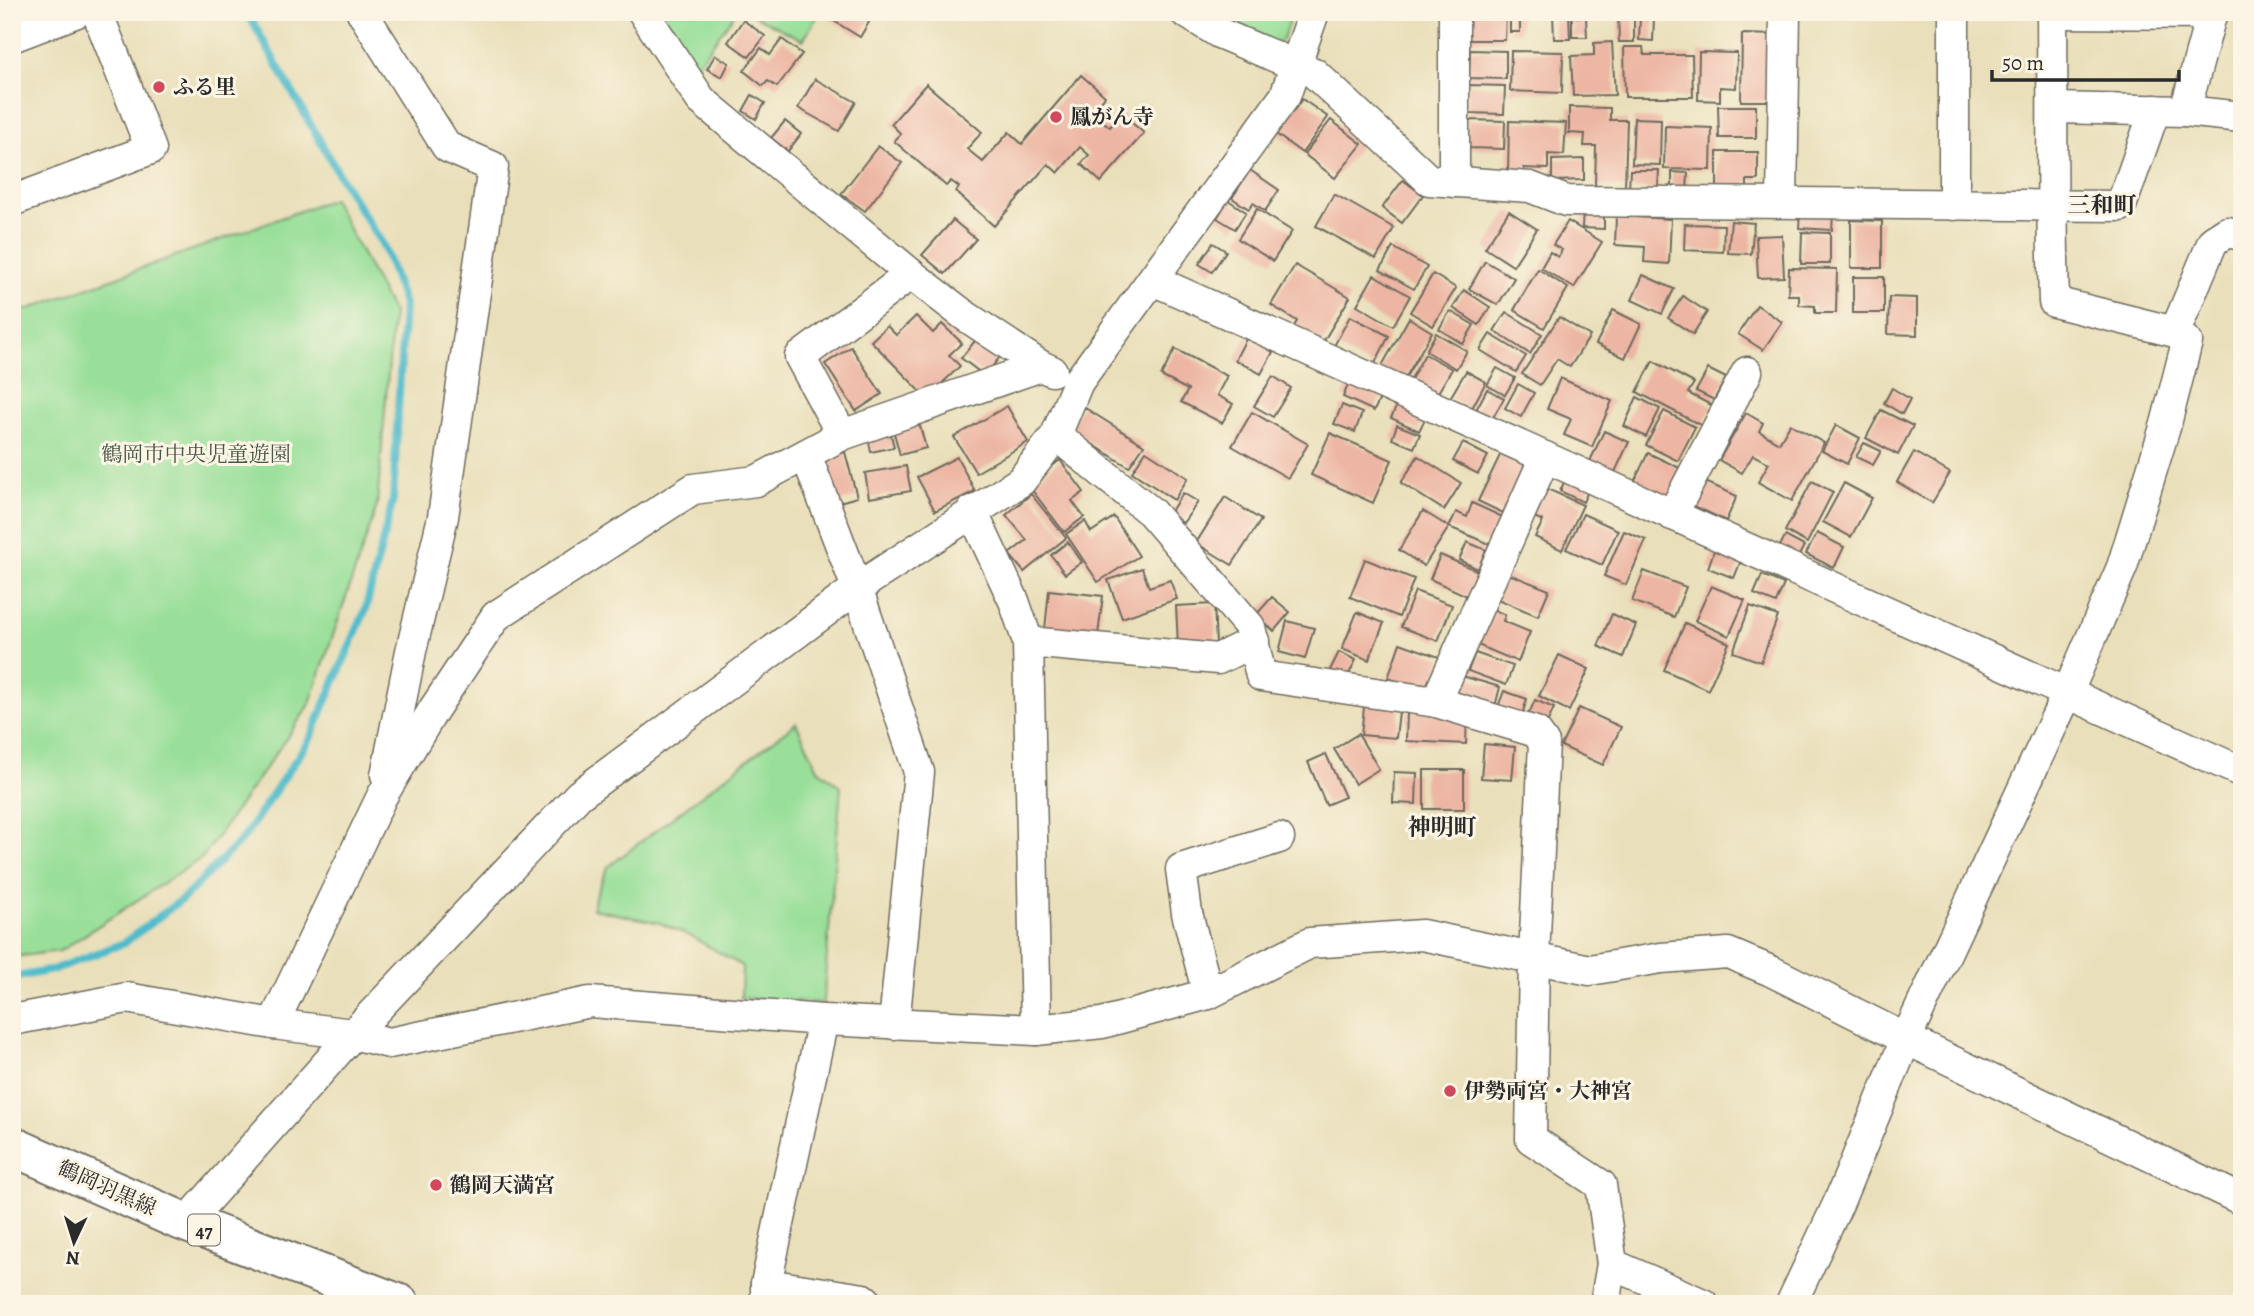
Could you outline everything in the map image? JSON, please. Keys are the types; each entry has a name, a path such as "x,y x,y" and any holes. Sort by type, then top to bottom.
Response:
{"main road":[{"name":"鶴岡羽黒線","path":"12,1146 186,1223 400,1304"}],"street":[{"path":"12,37 77,12"},
{"path":"12,201 151,149 97,12"},
{"path":"362,12 447,147 493,167 443,517 411,651 382,796"},
{"path":"643,12 701,100 964,316 1041,366 1079,382"},
{"path":"1185,12 1219,33 1314,73 1429,180 1530,187 1566,201 2121,206 2155,110"},
{"path":"186,1223 353,1034 579,795 857,588 1021,481 1056,435 1079,382 1285,96 1314,12"},
{"path":"1454,12 1454,182"},
{"path":"1782,202 1786,12"},
{"path":"1954,12 1954,205"},
{"path":"1791,1304 1838,1204 1906,1040 2067,694 2122,567 2166,424 2187,342 2175,332 2054,302 2051,205 2054,108 2052,13 2212,13 2185,111"},
{"path":"2054,108 2185,111 2242,117"},
{"path":"2175,332 2213,241 2227,232 2242,235"},
{"path":"842,435 800,357 911,274"},
{"path":"1153,280 2242,772"},
{"path":"273,1024 382,796 434,709 496,616 693,489 756,481 842,435 1041,366"},
{"path":"1672,515 1747,372"},
{"path":"1056,435 1151,512 1250,627 1261,676 1436,702 1536,732 1544,743 1534,957 1531,1139 1601,1185 1612,1264 1605,1304"},
{"path":"806,455 857,588 919,772 894,1024"},
{"path":"1436,702 1545,457"},
{"path":"972,512 1014,601 1028,642 1036,1030"},
{"path":"1028,642 1218,659 1254,641"},
{"path":"1208,994 1186,913 1181,869 1279,838"},
{"path":"12,1020 127,998 273,1024 353,1034 388,1043 590,1002 823,1020 1036,1030 1102,1023 1208,994 1310,943 1422,935 1590,970 1661,958 1728,953 1771,971 1906,1040 2242,1200"},
{"path":"823,1020 766,1294 864,1299 869,1304"},
{"path":"1612,1264 1703,1304"}],"green space":[{"path":"656,12 736,12 695,68"},
{"path":"747,12 820,12 803,40"},
{"path":"1199,12 1292,12 1283,39 1273,45"},
{"name":"鶴岡市中央児童遊園","path":"333,199 393,313 377,506 309,706 203,857 60,951 12,957 12,315"},
{"path":"796,723 818,769 841,787 823,1003 741,998 742,966 692,937 660,923 593,909 595,897 608,867"}],"building":[{"path":"832,12 875,12 860,37 829,18"},
{"path":"1469,12 1506,12 1505,40 1468,40"},
{"path":"1510,12 1520,12 1520,32 1510,32"},
{"path":"1553,13 1569,13 1570,39 1554,39"},
{"path":"1618,13 1634,13 1634,42 1619,42"},
{"path":"1572,17 1586,17 1587,37 1572,37"},
{"path":"1640,18 1654,18 1653,41 1639,40"},
{"path":"743,20 765,36 749,57 728,42"},
{"path":"1742,34 1776,35 1775,101 1741,101"},
{"path":"782,39 802,54 777,87 768,81 763,86 744,71 761,48 770,55"},
{"path":"1612,42 1615,95 1573,96 1571,56 1594,55 1594,43"},
{"path":"1624,47 1643,47 1644,55 1692,55 1693,97 1625,97"},
{"path":"1470,50 1506,51 1506,79 1469,78"},
{"path":"1511,51 1563,52 1562,93 1510,91"},
{"path":"1699,52 1737,53 1736,88 1720,87 1720,101 1698,100"},
{"path":"715,55 729,63 722,77 707,69"},
{"path":"1081,75 1105,96 1092,112 1110,127 1121,114 1144,133 1101,182 1081,164 1089,155 1080,147 1058,173 1048,164 994,226 956,192 959,187 951,181 946,186 894,141 901,134 891,124 926,84 982,132 967,149 983,162 1009,132 1022,144"},
{"path":"815,79 856,102 839,131 798,108"},
{"path":"1468,85 1505,86 1504,114 1467,113"},
{"path":"752,95 765,103 756,119 743,111"},
{"path":"1302,99 1328,117 1302,153 1276,134"},
{"path":"1718,106 1756,106 1756,138 1719,138"},
{"path":"1569,107 1610,108 1610,120 1627,120 1625,187 1595,186 1596,146 1584,146 1585,134 1569,133"},
{"path":"1634,118 1661,119 1660,165 1632,164"},
{"path":"1331,120 1362,144 1335,178 1304,154"},
{"path":"1468,120 1505,121 1504,149 1467,148"},
{"path":"785,121 801,134 788,151 771,138"},
{"path":"1509,121 1566,123 1564,155 1548,154 1548,169 1524,168 1524,176 1508,176"},
{"path":"1665,126 1712,128 1711,170 1664,169"},
{"path":"878,146 902,163 865,211 841,194"},
{"path":"1717,152 1758,152 1758,180 1747,180 1747,189 1717,189"},
{"path":"1584,159 1584,180 1552,181 1552,160"},
{"path":"1250,170 1279,190 1265,211 1253,203 1249,209 1232,198"},
{"path":"1630,170 1659,170 1658,189 1629,189"},
{"path":"1672,172 1688,173 1687,191 1672,190"},
{"path":"1403,180 1423,195 1402,223 1382,208"},
{"path":"1334,194 1394,228 1376,259 1316,226"},
{"path":"1228,200 1246,212 1235,229 1217,218"},
{"path":"1583,208 1604,209 1604,229 1582,228"},
{"path":"1257,209 1292,231 1273,261 1238,239"},
{"path":"1509,211 1537,229 1513,266 1485,248"},
{"path":"1800,212 1833,214 1832,230 1799,228"},
{"path":"1616,216 1671,219 1669,264 1644,262 1645,247 1615,245"},
{"path":"953,220 976,239 945,274 922,255"},
{"path":"1851,220 1882,221 1882,268 1851,268"},
{"path":"1568,221 1602,242 1574,288 1541,268 1550,252 1558,257 1562,250 1553,245"},
{"path":"1731,221 1754,223 1751,254 1728,253"},
{"path":"1685,224 1724,225 1723,252 1684,250"},
{"path":"1802,232 1830,233 1830,264 1801,264"},
{"path":"1782,235 1784,277 1758,278 1756,236"},
{"path":"1213,243 1226,251 1212,272 1199,264"},
{"path":"1393,247 1427,267 1414,289 1380,270"},
{"path":"1485,261 1514,278 1498,305 1469,289"},
{"path":"1295,265 1350,297 1320,347 1292,330 1297,321 1271,305"},
{"path":"1789,268 1837,269 1836,313 1815,313 1815,306 1799,305 1799,295 1788,295"},
{"path":"1538,269 1568,288 1544,328 1514,310"},
{"path":"1433,274 1456,288 1433,326 1410,312"},
{"path":"1374,275 1410,296 1393,326 1357,305"},
{"path":"1643,275 1674,289 1662,314 1632,300"},
{"path":"1853,277 1884,277 1884,313 1853,313"},
{"path":"1464,290 1490,307 1479,325 1453,308"},
{"path":"1683,296 1707,312 1693,334 1668,318"},
{"path":"1889,297 1917,298 1917,335 1888,334"},
{"path":"1757,305 1782,322 1763,350 1738,334"},
{"path":"1613,310 1641,324 1625,358 1596,344"},
{"path":"1450,311 1474,325 1463,344 1439,329"},
{"path":"1506,312 1542,334 1530,354 1494,331"},
{"path":"916,316 933,333 942,324 962,343 949,355 960,366 927,398 871,341 887,326 896,335"},
{"path":"1350,316 1389,336 1373,367 1334,346"},
{"path":"1559,317 1590,336 1570,367 1557,359 1540,385 1522,374"},
{"path":"1409,318 1432,332 1403,382 1380,369"},
{"path":"1436,333 1467,351 1456,369 1426,351"},
{"path":"1490,334 1526,356 1516,372 1480,350"},
{"path":"979,336 1002,354 985,376 961,358"},
{"path":"1247,337 1273,352 1261,374 1235,360"},
{"path":"851,347 882,394 856,411 825,364"},
{"path":"1175,349 1227,376 1217,395 1233,404 1222,423 1181,402 1188,390 1161,376"},
{"path":"1425,354 1452,369 1436,396 1410,381"},
{"path":"1653,361 1694,383 1688,393 1713,406 1702,426 1637,392"},
{"path":"1497,368 1515,378 1505,395 1487,385"},
{"path":"1708,369 1726,378 1714,400 1696,391"},
{"path":"1466,371 1486,382 1471,410 1450,398"},
{"path":"1273,376 1291,388 1273,417 1254,406"},
{"path":"1560,378 1612,401 1592,447 1564,435 1571,419 1547,409"},
{"path":"1350,380 1382,394 1374,411 1343,397"},
{"path":"1518,384 1534,393 1521,417 1505,408"},
{"path":"1892,388 1910,399 1902,414 1884,403"},
{"path":"1487,389 1504,398 1491,421 1475,412"},
{"path":"1637,397 1660,409 1646,437 1624,426"},
{"path":"1399,401 1427,415 1419,431 1391,418"},
{"path":"1342,405 1362,413 1355,432 1334,424"},
{"path":"1007,406 1028,442 976,473 954,437"},
{"path":"1082,406 1144,445 1129,467 1068,429"},
{"path":"1881,410 1913,426 1898,455 1866,438"},
{"path":"1664,411 1695,427 1678,461 1646,445"},
{"path":"1252,412 1308,444 1288,478 1232,446"},
{"path":"1746,413 1763,423 1759,431 1779,443 1790,424 1824,443 1792,501 1758,482 1769,463 1753,455 1742,473 1719,460"},
{"path":"918,419 926,448 900,455 892,426"},
{"path":"1397,425 1420,434 1414,448 1392,439"},
{"path":"1836,425 1860,438 1847,464 1822,451"},
{"path":"889,427 894,447 871,452 867,432"},
{"path":"1604,431 1629,442 1615,472 1590,461"},
{"path":"1330,433 1392,460 1373,503 1311,475"},
{"path":"1463,443 1488,456 1478,474 1453,461"},
{"path":"1864,443 1881,451 1873,465 1856,457"},
{"path":"1146,451 1188,478 1174,500 1132,472"},
{"path":"1502,451 1532,466 1513,507 1507,504 1503,513 1478,501"},
{"path":"845,452 857,497 836,503 823,458"},
{"path":"1914,452 1950,473 1932,503 1897,482"},
{"path":"1648,453 1682,469 1668,500 1633,484"},
{"path":"1418,456 1461,483 1444,510 1401,483"},
{"path":"957,457 975,491 935,511 917,477"},
{"path":"1060,460 1084,492 1072,501 1084,517 1064,532 1028,485"},
{"path":"906,466 911,491 869,498 865,473"},
{"path":"1567,476 1590,487 1583,502 1560,491"},
{"path":"1701,480 1737,496 1726,521 1690,504"},
{"path":"1812,481 1833,492 1807,543 1785,531"},
{"path":"1844,483 1872,498 1851,537 1823,522"},
{"path":"1543,487 1583,505 1562,550 1535,537 1543,521 1530,515"},
{"path":"1183,493 1198,502 1183,523 1169,514"},
{"path":"1031,494 1066,538 1024,572 1009,554 1027,540 1006,515"},
{"path":"1225,497 1261,520 1232,565 1196,543"},
{"path":"1472,503 1507,519 1494,546 1449,527 1456,512 1467,517"},
{"path":"1423,511 1449,527 1424,566 1399,550"},
{"path":"1583,514 1618,530 1602,565 1566,549"},
{"path":"1114,517 1139,556 1098,582 1066,534 1085,521 1091,532"},
{"path":"1624,531 1646,540 1626,585 1604,576"},
{"path":"1817,533 1844,547 1834,568 1806,554"},
{"path":"1785,536 1804,546 1795,563 1776,554"},
{"path":"1068,542 1082,562 1065,574 1051,555"},
{"path":"1467,542 1486,550 1478,569 1459,560"},
{"path":"1715,548 1742,558 1734,578 1708,568"},
{"path":"1440,555 1478,571 1467,596 1430,579"},
{"path":"1365,559 1414,579 1399,617 1350,597"},
{"path":"1142,568 1149,587 1170,580 1177,599 1122,618 1108,580"},
{"path":"1499,570 1549,590 1538,616 1488,595"},
{"path":"1644,571 1686,587 1674,617 1632,601"},
{"path":"1762,575 1784,584 1776,603 1754,594"},
{"path":"1711,586 1745,600 1729,636 1695,621"},
{"path":"1049,590 1103,596 1098,635 1045,629"},
{"path":"1415,591 1452,605 1438,641 1401,627"},
{"path":"1272,597 1290,612 1274,631 1256,615"},
{"path":"1214,604 1216,644 1178,645 1176,606"},
{"path":"1750,606 1778,616 1761,662 1733,652"},
{"path":"1488,607 1505,615 1503,621 1530,632 1518,662 1473,643"},
{"path":"1357,612 1384,623 1369,660 1342,649"},
{"path":"1612,614 1636,625 1623,657 1598,646"},
{"path":"1287,621 1314,628 1305,659 1279,652"},
{"path":"1685,623 1729,643 1708,690 1664,670"},
{"path":"1400,643 1442,658 1430,692 1388,678"},
{"path":"1339,652 1356,660 1347,678 1330,670"},
{"path":"1475,653 1513,666 1506,685 1468,671"},
{"path":"1559,655 1589,669 1569,711 1539,696"},
{"path":"1462,676 1500,687 1495,707 1456,695"},
{"path":"1504,691 1527,699 1522,715 1498,707"},
{"path":"1365,698 1400,702 1396,738 1361,735"},
{"path":"1535,700 1554,708 1545,728 1526,720"},
{"path":"1579,708 1621,727 1603,765 1561,746"},
{"path":"1407,712 1467,715 1466,744 1406,741"},
{"path":"1358,734 1379,769 1355,784 1334,749"},
{"path":"1484,744 1515,747 1512,780 1481,778"},
{"path":"1326,754 1345,797 1326,805 1308,762"},
{"path":"1424,770 1464,770 1464,809 1424,809"},
{"path":"1394,772 1417,773 1416,804 1393,803"}],"waterway":[{"path":"12,978 52,970 124,943 185,897 244,837 310,739 365,611 393,500 404,304 383,245 346,187 247,12"}],"place":[{"name":"ふる里","path":"159,87"},
{"name":"鳳がん寺","path":"1056,117"},
{"name":"伊勢両宮・大神宮","path":"1450,1091"},
{"name":"鶴岡天満宮","path":"436,1185"}],"district":[{"name":"三和町","path":"2102,205"},
{"name":"神明町","path":"1442,827"}]}
